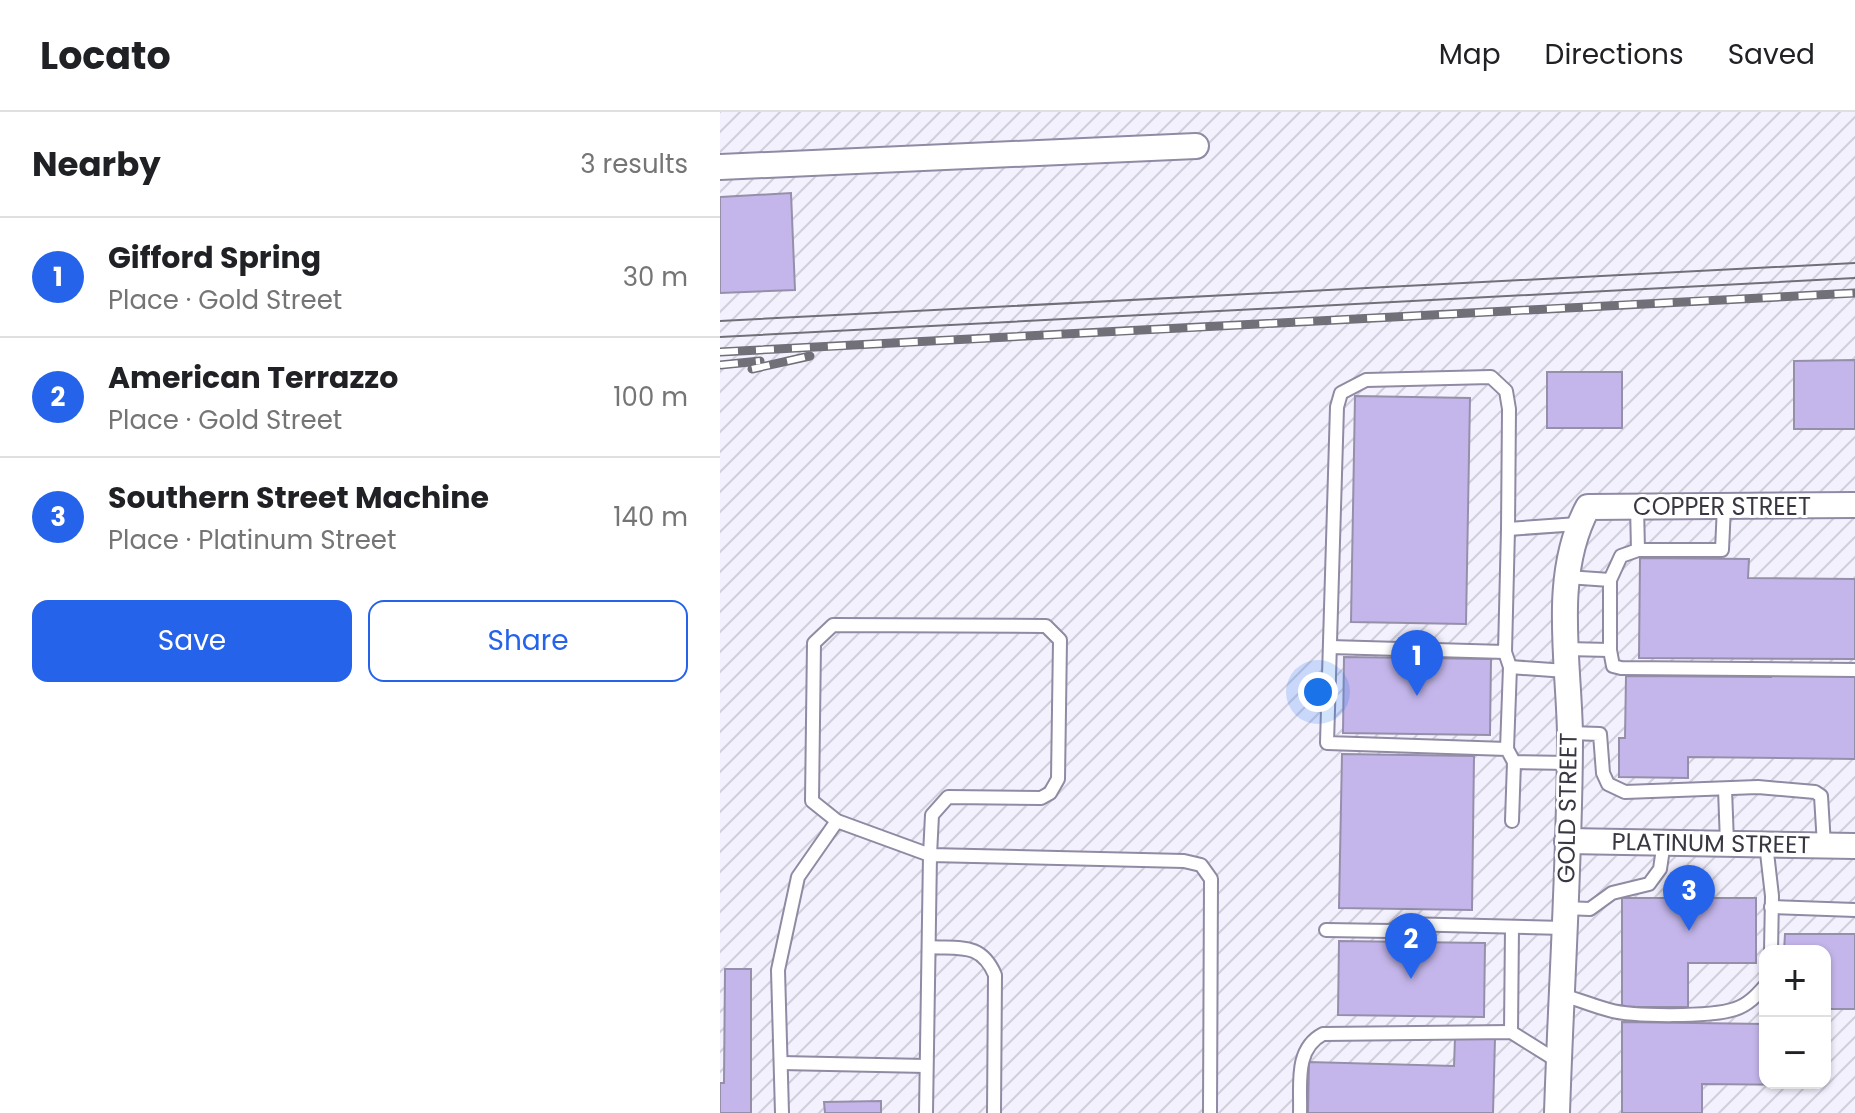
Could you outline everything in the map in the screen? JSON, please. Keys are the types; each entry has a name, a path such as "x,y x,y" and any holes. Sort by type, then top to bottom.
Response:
{"street":[{"path":"720,167 1196,146"},
{"name":"COPPER STREET","path":"1583,516 1637,506 1855,505"},
{"name":"GOLD STREET","path":"1557,1113 1570,733 1566,660 1567,577 1583,516"},
{"name":"PLATINUM STREET","path":"1567,841 1855,846"}],"lane":[{"path":"1507,749 1327,743 1337,407 1341,393 1366,380 1491,377 1506,391 1509,409 1505,652 1510,667 1507,749 1514,762 1512,821"},
{"path":"1637,506 1638,550"},
{"path":"1724,506 1722,550 1638,550 1621,556 1610,580 1610,650 1613,666 1855,670"},
{"path":"1508,529 1583,516"},
{"path":"1567,577 1610,580"},
{"path":"926,1113 930,855 932,815 948,797 1041,798 1050,793 1058,779 1060,640 1046,626 833,625 814,643 812,801 837,821 930,855 1184,861 1201,865 1211,879 1210,1113"},
{"path":"1330,647 1505,652"},
{"path":"1510,667 1566,660 1610,650"},
{"path":"1570,733 1600,734 1603,773 1608,784 1625,792 1758,787 1815,792 1821,796 1824,845"},
{"path":"1514,762 1569,763"},
{"path":"1725,789 1727,843"},
{"path":"782,1113 778,970 798,877 837,821"},
{"path":"1326,930 1391,931 1402,924 1512,927 1564,918 1590,909 1612,893 1649,884 1660,869 1664,842"},
{"path":"1766,844 1771,945"},
{"path":"1771,907 1855,910"},
{"path":"1511,1032 1512,927"},
{"path":"929,947 974,949 988,959 995,975 994,1113"},
{"path":"1561,995 1609,1010 1682,1014 1735,1009 1759,992"},
{"path":"1300,1113 1303,1053 1310,1041 1323,1034 1511,1032 1559,1062"},
{"path":"781,1063 926,1066"}],"shaded area":[{"path":"720,112 1855,112 1855,1113 720,1113"}],"building":[{"path":"791,193 795,290 720,293 720,197"},
{"path":"1855,360 1855,429 1794,429 1794,361"},
{"path":"1547,372 1622,372 1622,428 1547,428"},
{"path":"1355,396 1470,398 1466,624 1351,622"},
{"path":"1640,558 1749,559 1748,578 1855,579 1855,659 1639,658"},
{"path":"1344,657 1491,659 1490,735 1343,733"},
{"path":"1771,673 1855,674 1855,759 1688,757 1688,778 1619,777 1619,738 1625,738 1626,676 1771,677"},
{"path":"1342,754 1474,756 1472,910 1339,908"},
{"path":"1622,898 1756,898 1756,963 1688,963 1688,1007 1622,1007"},
{"path":"1785,934 1855,934 1855,1009 1831,1009 1831,945 1784,945"},
{"path":"1339,941 1485,943 1484,1017 1338,1015"},
{"path":"725,969 751,969 751,1113 720,1113 720,1083 724,1083"},
{"path":"1622,1022 1759,1024 1759,1085 1702,1084 1702,1113 1622,1113"},
{"path":"1455,1037 1495,1038 1493,1113 1308,1113 1309,1062 1454,1066"},
{"path":"881,1101 881,1113 825,1113 824,1102"}],"tram line":[{"path":"720,321 1855,263"},
{"path":"720,337 1855,278"}],"railway":[{"path":"720,352 1855,293"},
{"path":"752,369 810,356"},
{"path":"720,365 760,361"}],"place":[{"name":"Gifford Spring","path":"1417,696"},
{"name":"Southern Street Machine","path":"1689,931"},
{"name":"American Terrazzo","path":"1411,979"}]}
